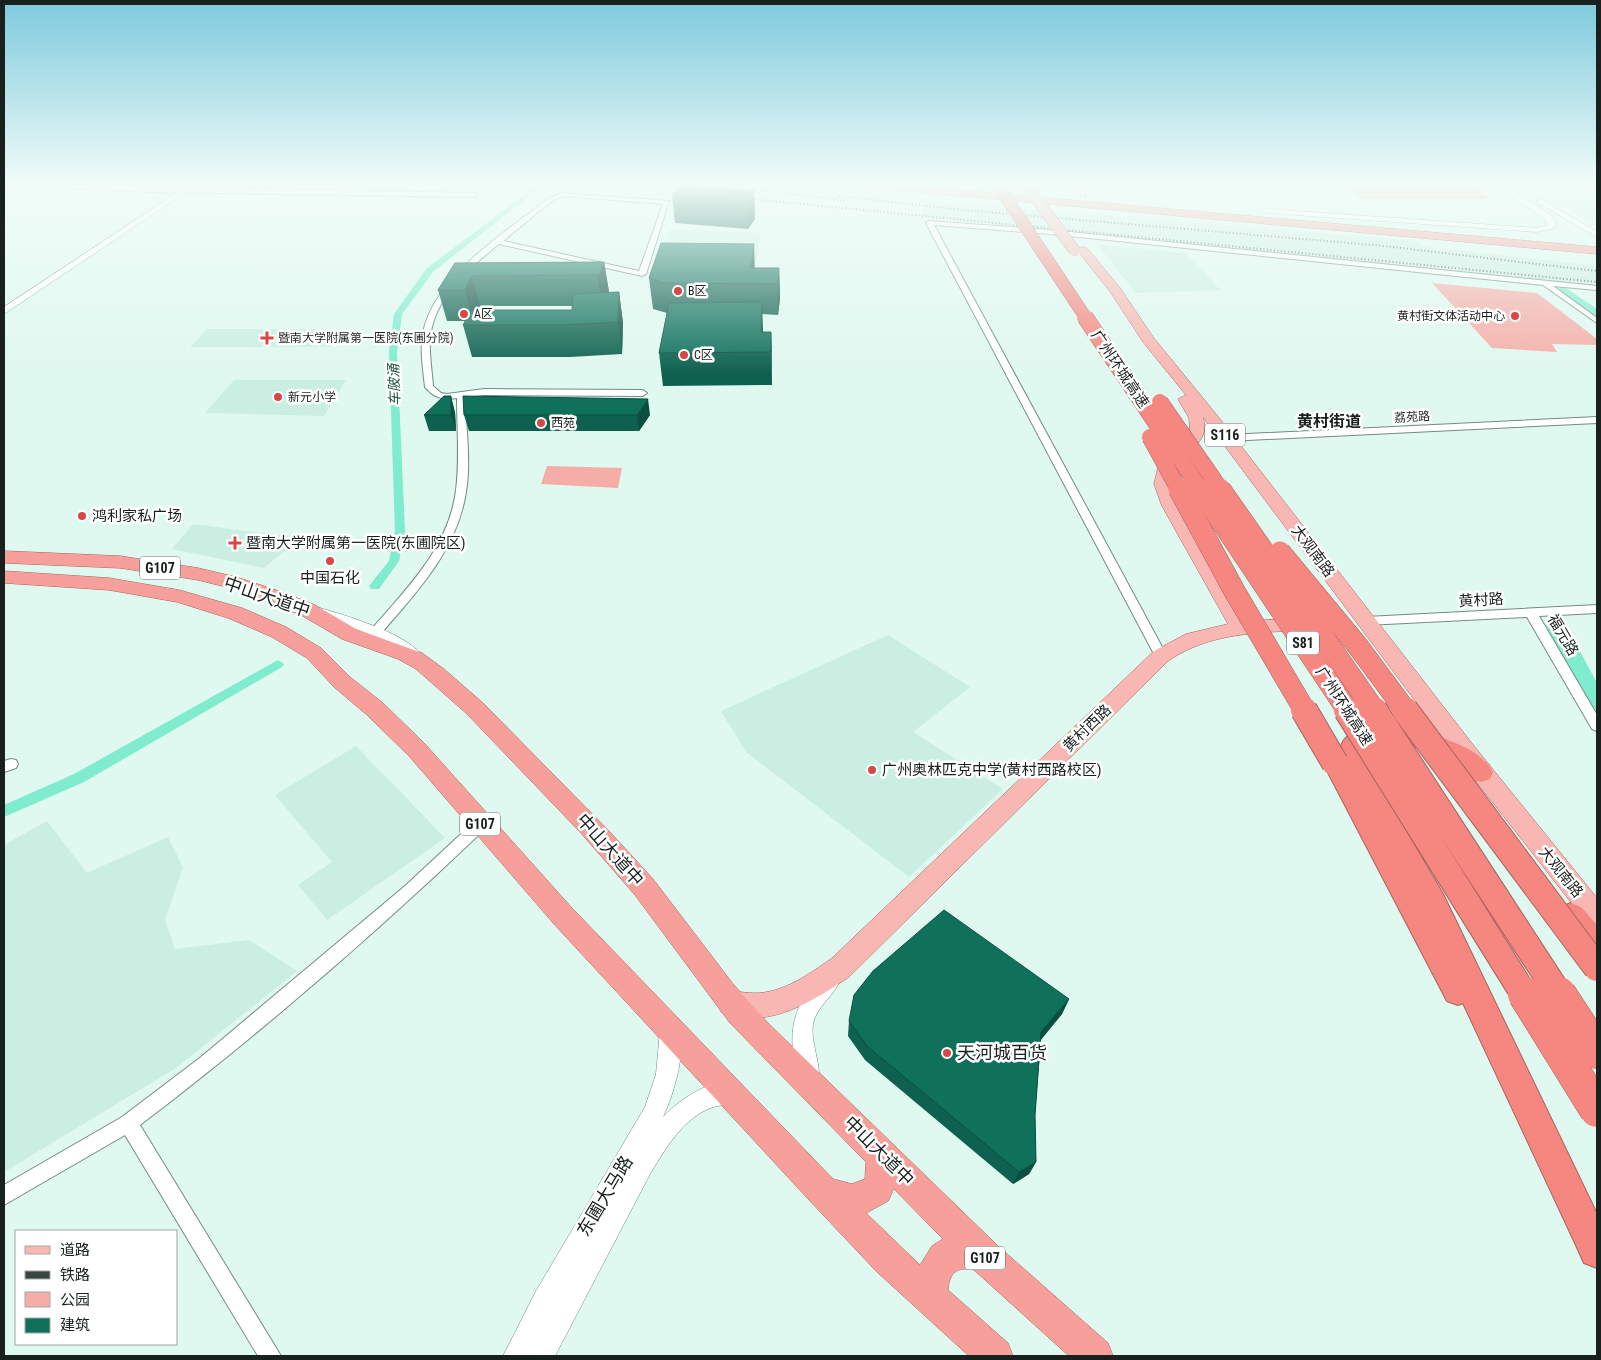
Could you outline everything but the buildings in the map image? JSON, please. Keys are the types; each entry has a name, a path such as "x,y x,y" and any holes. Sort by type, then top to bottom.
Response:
{"highway":[{"name":"广州环城高速","path":"1039,247 1348,712 1597,1110"},
{"name":"广州环城高速","path":"1053,247 1378,716 1597,1052"},
{"path":"1558,247 1597,251"},
{"path":"1114,362 1148,433 1194,520 1335,763 1592,1240"},
{"path":"1199,460 1330,610 1597,968"},
{"name":"中山大道中","path":"4,557 82,559 155,567 251,588 310,611 350,635 398,651 421,663 488,721 613,851 672,923 730,1003 985,1258 1095,1356"},
{"name":"中山大道中","path":"4,577 109,584 157,591 217,606 279,632 314,653 342,682 375,709 417,750 481,824 820,1190 888,1260 995,1356"},
{"path":"1481,772 1442,747 1403,735 1372,736 1359,740 1352,746 1351,754 1433,903 1480,1007 1592,1240"},
{"path":"1501,838 1597,945"},
{"path":"820,1190 842,1200 858,1201 869,1196 877,1190 882,1182 882,1153"},
{"path":"930,1298 931,1279 936,1265 948,1254 960,1250 972,1251 985,1258"}],"main road":[{"name":"大观南路","path":"1083,247 1171,368 1228,438 1481,772 1597,916"},
{"name":"大观南路","path":"1083,247 1198,418 1196,436"},
{"path":"1196,436 1210,434 1220,438 1248,473 1263,485"},
{"name":"S116","path":"1196,436 1163,470 1160,479 1162,488 1170,506 1240,629"},
{"name":"黄村西路","path":"730,1003 753,1007 784,1000 840,968 1174,645 1193,638 1240,629 1366,621"}],"street":[{"path":"4,311 99,247"},
{"path":"491,247 455,278 433,311 427,334 429,387 438,395 461,396 484,392 643,393"},
{"path":"523,247 642,274 651,247"},
{"path":"942,247 1161,656"},
{"path":"1100,247 1597,288"},
{"path":"1544,283 1597,321"},
{"path":"374,634 424,574 444,545 454,518 461,492 461,396"},
{"name":"荔苑路","path":"1228,438 1597,420"},
{"name":"黄村路","path":"1366,621 1597,609"},
{"path":"310,611 342,619 402,645 421,663"},
{"name":"福元路","path":"1532,613 1597,726"},
{"path":"4,1196 128,1123 207,1063 410,891 481,824"},
{"path":"813,1087 803,1047 802,1029 805,1016 840,968"},
{"name":"东圃大马路","path":"516,1356 545,1300 661,1100 668,1074 670,1029"},
{"name":"东圃大马路","path":"541,1356 658,1140 684,1110 696,1102 712,1095 730,1093"},
{"path":"128,1123 270,1356"}],"shaded area":[{"path":"665,247 759,247 757,259 661,261"},
{"path":"1100,247 1131,247 1186,253 1220,290 1136,293"},
{"path":"1220,247 1436,247 1597,266 1597,286"},
{"name":"暨南大学附属第一医院(东圃分院)","path":"207,329 343,329 330,347 190,347"},
{"name":"新元小学","path":"234,380 346,380 324,416 205,413"},
{"name":"暨南大学附属第一医院(东圃院区)","path":"193,524 300,538 264,568 172,549"},
{"name":"广州奥林匹克中学(黄村西路校区)","path":"888,635 970,687 913,732 1003,789 909,877 746,752 721,711"},
{"path":"356,746 445,838 327,920 298,885 332,862 275,795"},
{"path":"47,821 87,873 168,837 183,867 165,920 175,949 249,940 297,971 176,1068 4,1172 4,845"}],"green space":[{"name":"黄村街文体活动中心","path":"1432,283 1537,293 1597,339 1597,345 1552,344 1557,352 1492,348"},
{"path":"547,466 622,468 618,488 541,484"}],"waterway":[{"name":"车陂涌","path":"375,586 394,561 400,531 393,352 398,314 430,270 459,247"},
{"path":"1563,290 1597,315"},
{"path":"1556,625 1597,703"},
{"path":"4,811 79,778 278,664"}],"railway":[{"path":"1245,247 1597,282"},
{"path":"1396,247 1597,271"}],"place":[{"name":"B区","path":"678,291"},
{"name":"A区","path":"464,314"},
{"name":"黄村街文体活动中心","path":"1515,316"},
{"name":"暨南大学附属第一医院(东圃分院)","path":"267,338"},
{"name":"C区","path":"684,355"},
{"name":"新元小学","path":"278,397"},
{"name":"西苑","path":"541,423"},
{"name":"鸿利家私广场","path":"82,516"},
{"name":"暨南大学附属第一医院(东圃院区)","path":"235,543"},
{"name":"中国石化","path":"330,561"},
{"name":"广州奥林匹克中学(黄村西路校区)","path":"872,770"},
{"name":"天河城百货","path":"947,1053"}],"district":[{"name":"黄村街道","path":"1329,421"}]}
